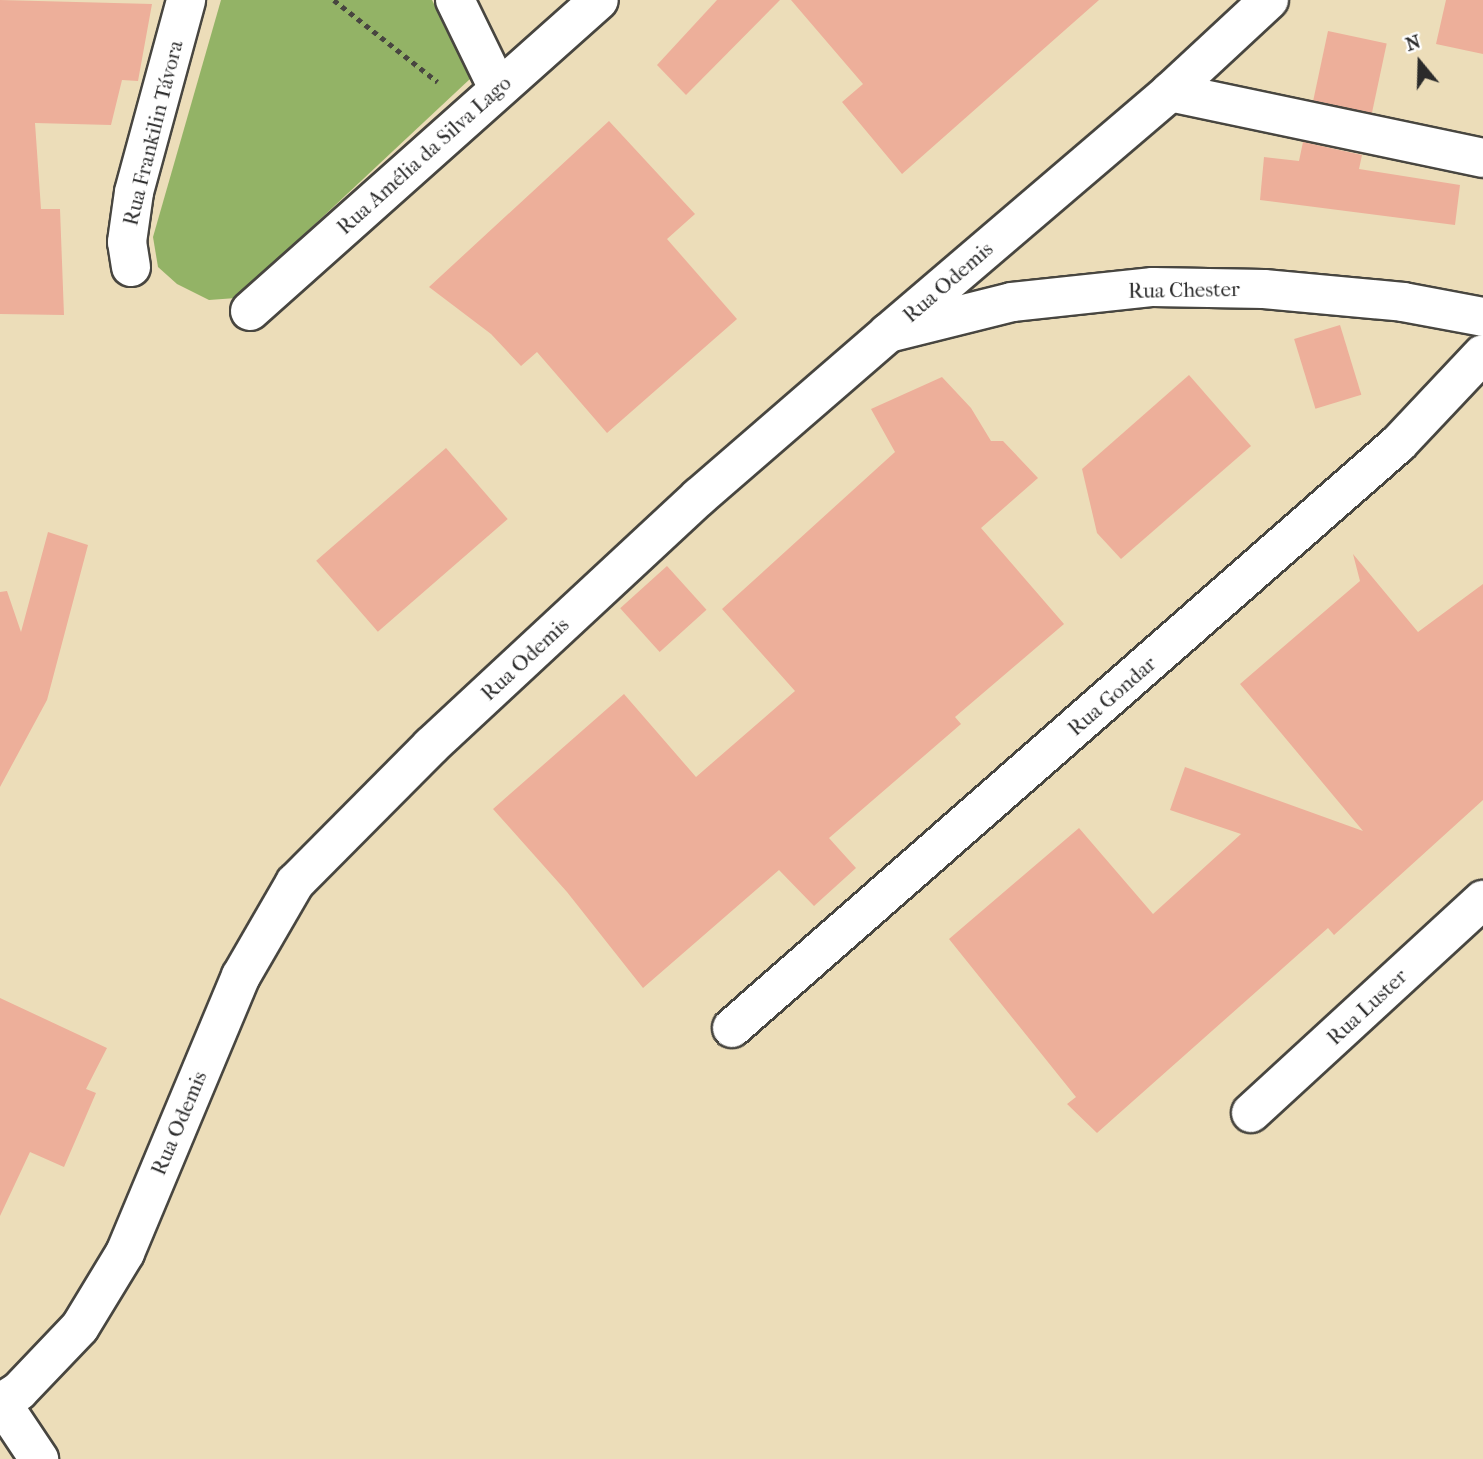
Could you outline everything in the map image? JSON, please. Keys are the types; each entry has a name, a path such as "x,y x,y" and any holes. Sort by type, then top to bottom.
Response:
{"street":[{"name":"Rua Frankilin Távora","path":"131,267 127,242 134,192 186,0"},
{"path":"455,0 486,99"},
{"name":"Rua Amélia da Silva Lago","path":"250,311 599,0"},
{"name":"Rua Odemis","path":"39,1459 0,1403 43,1368 80,1327 125,1253 241,976 295,883 430,746 699,497 1170,92 1269,0"},
{"path":"1170,92 1483,158"},
{"name":"Rua Chester","path":"888,334 1012,302 1153,287 1264,289 1403,302 1483,317"},
{"name":"Rua Gondar","path":"732,1028 1399,443 1483,354"},
{"name":"Rua Luster","path":"1251,1113 1483,900"}],"path":[{"path":"334,0 486,99"}],"green space":[{"path":"221,0 432,0 471,78 236,298 209,300 177,284 158,267 153,237"}],"building":[{"path":"0,0 152,4 138,81 122,80 111,125 35,123 41,209 60,209 64,315 0,314"},
{"path":"717,0 780,0 686,95 657,65"},
{"path":"791,0 1099,0 902,174 842,102 863,84"},
{"path":"1446,0 1483,0 1483,54 1436,44"},
{"path":"1328,31 1387,43 1372,113 1313,100"},
{"path":"609,121 695,214 667,239 737,319 607,433 537,352 521,366 491,334 429,287"},
{"path":"1303,142 1362,155 1359,169 1460,185 1455,225 1260,200 1264,157 1299,161"},
{"path":"1340,325 1361,395 1315,409 1294,339"},
{"path":"1189,375 1251,446 1121,559 1097,533 1082,469"},
{"path":"942,377 971,408 991,441 1003,441 1038,478 981,528 1064,624 955,717 961,724 829,838 856,868 814,906 779,870 643,988 567,892 493,809 624,694 696,777 795,691 722,609 895,452 871,409"},
{"path":"446,448 508,519 378,632 316,561"},
{"path":"48,532 88,545 47,700 0,787 0,592 7,591 21,632"},
{"path":"1353,554 1418,632 1483,584 1483,800 1334,935 1328,928 1097,1133 1067,1104 1076,1097 949,939 1079,828 1153,914 1241,834 1170,810 1185,767 1363,831 1240,684 1360,581"},
{"path":"667,566 706,610 660,652 620,608"},
{"path":"0,998 107,1048 86,1089 96,1093 64,1167 30,1152 0,1216"}]}
